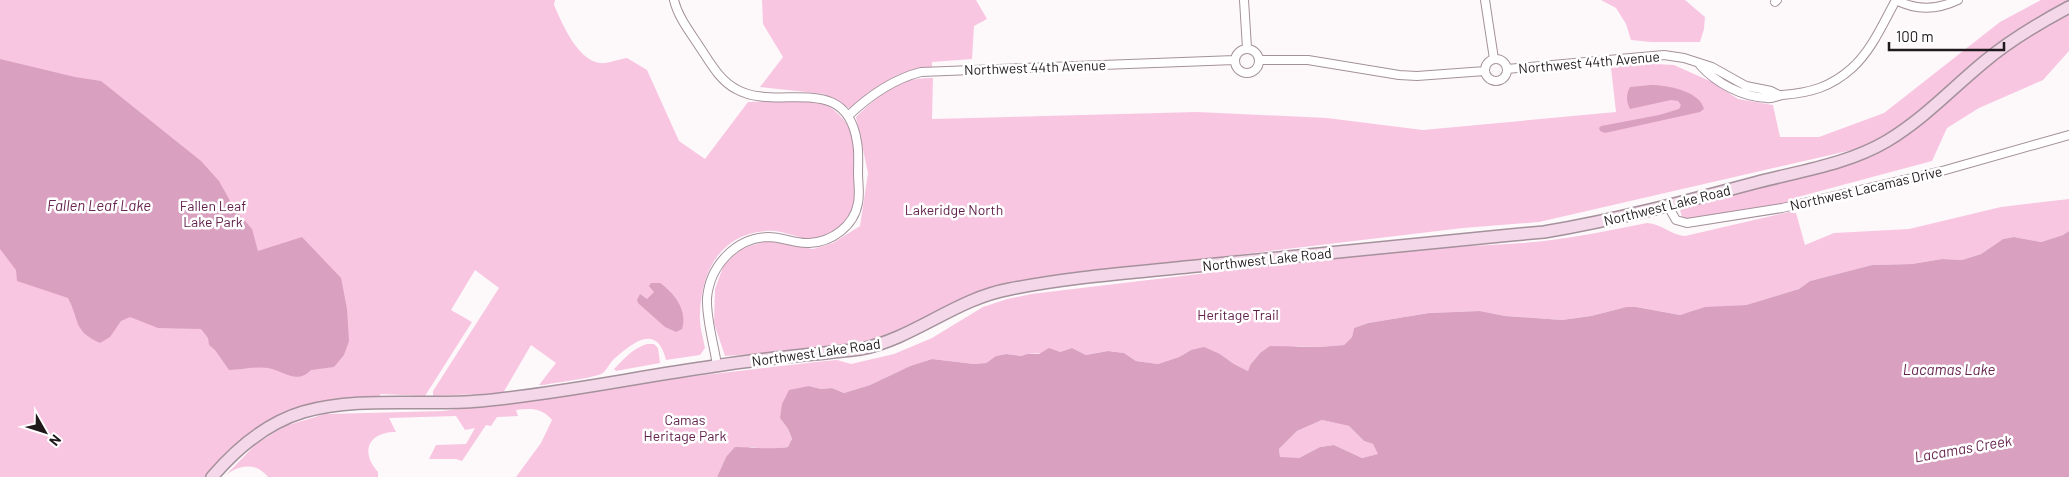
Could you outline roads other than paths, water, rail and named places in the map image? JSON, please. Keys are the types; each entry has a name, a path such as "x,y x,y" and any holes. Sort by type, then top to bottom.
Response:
{"main road":[{"name":"Northwest Lake Road","path":"212,477 248,441 265,429 302,412 324,407 362,404 479,401 717,365 861,350 898,339 966,302 1009,289 1057,281 1184,267 1544,232 1596,223 1668,206 1828,165 1861,154 1901,132 1932,109 2008,42 2069,6"}],"street":[{"path":"674,0 679,15 715,70 735,89 757,97 815,97 830,102 848,116 854,130 858,154 858,203 854,215 842,231 824,241 803,244 773,237 760,238 735,248 722,259 711,280 707,298 717,365"},
{"path":"1244,0 1247,48"},
{"path":"1484,71 1487,63 1494,59 1485,0"},
{"path":"1896,0 1913,8 1926,9 1940,7 1957,0"},
{"name":"Northwest 44th Avenue","path":"1507,70 1653,55 1684,58 1699,64 1710,76 1741,92 1770,99 1810,92 1825,86 1852,68 1868,50 1896,0"},
{"path":"1247,48 1256,53 1259,60 1255,70 1246,73 1238,69 1235,60 1239,51 1247,48"},
{"name":"Northwest 44th Avenue","path":"1259,60 1308,60 1399,75 1417,76 1484,71 1488,78 1496,81 1504,77 1507,70 1504,62 1494,59"},
{"name":"Northwest 44th Avenue","path":"848,116 888,85 898,79 921,72 1235,60"},
{"name":"Northwest Lacamas Drive","path":"1668,206 1676,220 1687,223 1782,208 1942,171 2069,135"}],"water":[{"name":"Fallen Leaf Lake","path":"0,59 75,77 101,81 201,161 219,181 234,208 252,229 258,251 302,237 341,278 347,309 349,341 344,355 334,367 311,370 306,374 295,377 264,368 229,370 215,350 209,345 208,338 201,329 158,328 130,317 121,321 110,337 100,343 91,339 81,330 68,298 17,281 16,270 0,249"},
{"path":"1665,86 1690,93 1701,103 1704,109 1700,112 1605,133 1600,131 1599,128 1601,126 1659,115 1679,109 1681,105 1678,101 1671,100 1630,109 1627,98 1630,87"},
{"name":"Lacamas Lake","path":"2069,231 2069,477 717,477 726,457 735,447 788,447 792,439 780,418 782,404 789,390 809,386 821,389 832,388 844,393 870,385 910,366 932,359 974,364 986,363 996,356 1006,354 1021,356 1039,354 1049,348 1060,352 1072,348 1086,355 1108,351 1124,353 1136,361 1158,364 1179,357 1191,350 1204,347 1220,354 1248,371 1250,365 1260,353 1270,346 1319,347 1344,345 1352,337 1354,328 1368,323 1429,313 1480,311 1505,316 1562,320 1591,316 1626,307 1680,315 1705,307 1746,305 1799,289 1810,281 1872,265 1912,264 1942,259 1962,260 1981,254 2003,239 2014,237 2041,242 2063,235","holes":["1322,420 1349,426 1364,441 1373,444 1378,454 1362,458 1334,445 1320,447 1299,458 1280,457 1279,449 1297,431"]},
{"path":"651,283 660,283 675,297 683,315 682,329 676,332 665,327 638,303 637,300 640,294 647,299 654,292 649,286"}],"park label":[{"name":"Lakeridge North","path":"954,209"},
{"name":"Fallen Leaf Lake Park","path":"213,214"},
{"name":"Heritage Trail","path":"1238,314"},
{"name":"Camas Heritage Park","path":"685,428"}],"water label":[{"name":"Lacamas Creek","path":"1963,448"}]}
